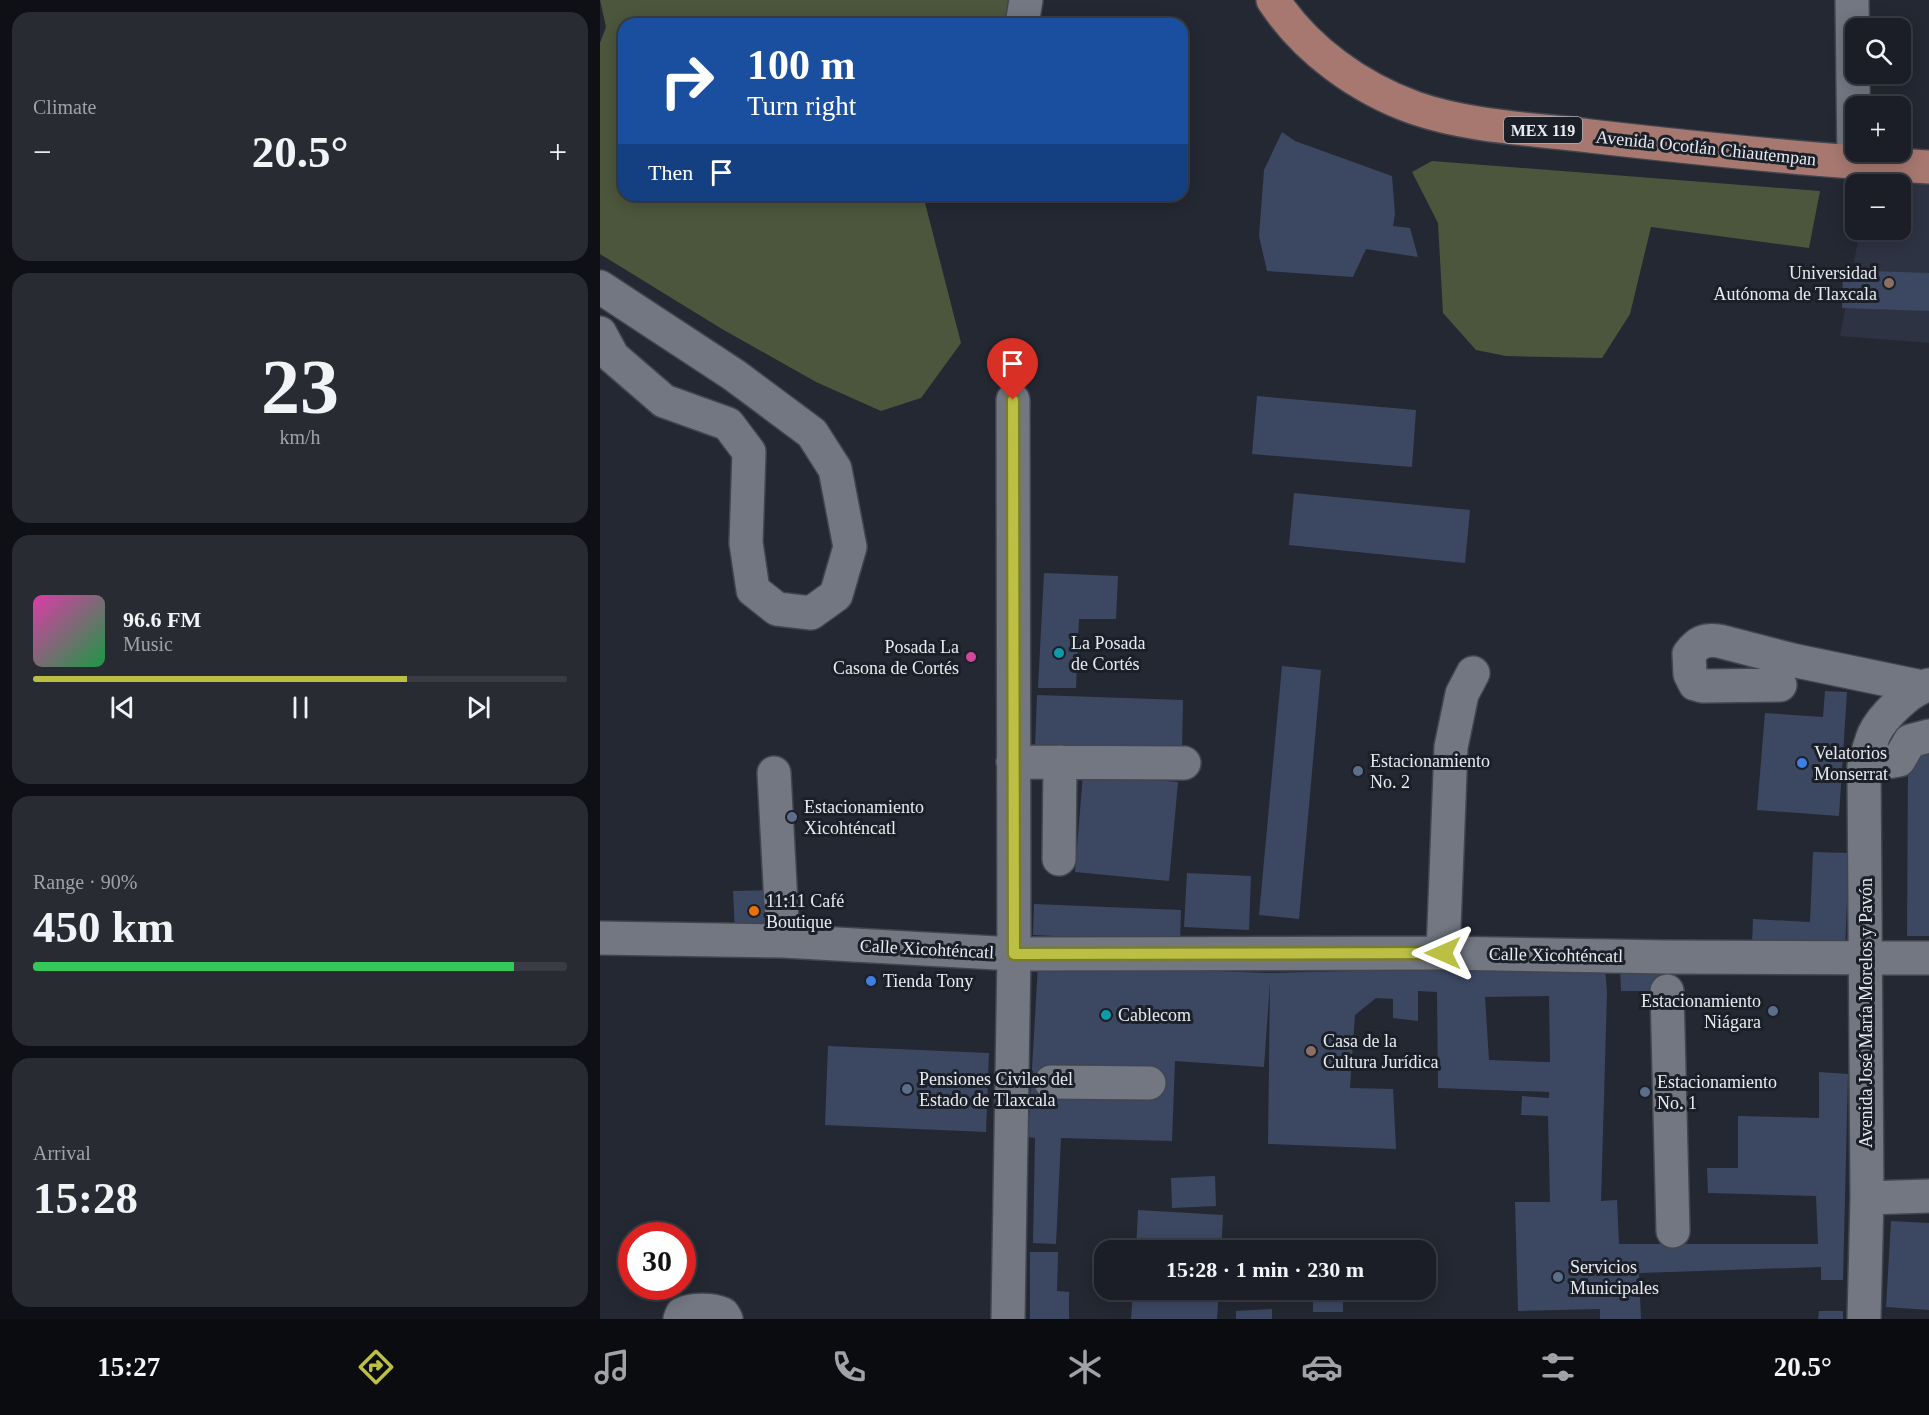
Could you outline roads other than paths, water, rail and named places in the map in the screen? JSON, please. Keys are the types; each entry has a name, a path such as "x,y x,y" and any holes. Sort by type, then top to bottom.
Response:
{"main road":[{"name":"Avenida Ocotlán Chiautempan","path":"1273,0 1305,39 1334,66 1374,89 1415,108 1489,124 1854,163 1929,167"}],"street":[{"path":"1023,18 1026,0"},
{"path":"1852,0 1854,163"},
{"path":"600,287 734,375 812,433 835,469 850,547 836,596 811,613 777,609 753,590 746,543 749,452 728,424 664,401 613,357 600,333"},
{"path":"1008,1319 1031,1082 1014,954 1013,400"},
{"path":"1780,685 1702,686 1695,684 1690,674 1689,654 1697,644 1708,640 1719,641 1792,660 1925,686"},
{"path":"1443,953 1451,747 1462,694 1473,673"},
{"name":"Avenida José María Morelos y Pavón","path":"1864,1319 1867,1198 1864,766 1875,732 1889,713 1925,686"},
{"path":"1864,766 1899,760 1910,741 1929,736"},
{"path":"1012,762 1184,763"},
{"path":"1059,859 1060,762"},
{"path":"774,773 783,941"},
{"name":"Calle Xicohténcatl","path":"600,938 783,941 1014,954 1443,953 1667,973 1865,958 1929,958"},
{"path":"1667,973 1673,1231"},
{"path":"1031,1082 1149,1083"},
{"path":"1867,1198 1929,1196"},
{"path":"680,1319 682,1314 688,1311 718,1312 726,1319"}],"place":[{"name":"Universidad Autónoma de Tlaxcala","path":"1889,283"},
{"name":"La Posada de Cortés","path":"1059,653"},
{"name":"Posada La Casona de Cortés","path":"971,657"},
{"name":"Velatorios Monserrat","path":"1802,763"},
{"name":"Estacionamiento No. 2","path":"1358,771"},
{"name":"Estacionamiento Xicohténcatl","path":"792,817"},
{"name":"11:11 Café Boutique","path":"754,911"},
{"name":"Tienda Tony","path":"871,981"},
{"name":"Estacionamiento Niágara","path":"1773,1011"},
{"name":"Cablecom","path":"1106,1015"},
{"name":"Casa de la Cultura Jurídica","path":"1311,1051"},
{"name":"Pensiones Civiles del Estado de Tlaxcala","path":"907,1089"},
{"name":"Estacionamiento No. 1","path":"1645,1092"},
{"name":"Servicios Municipales","path":"1558,1277"}]}
